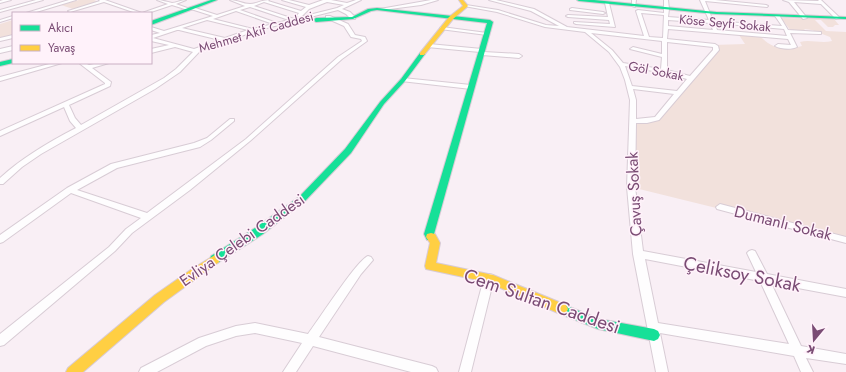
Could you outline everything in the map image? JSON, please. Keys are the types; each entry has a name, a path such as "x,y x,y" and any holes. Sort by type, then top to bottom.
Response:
{"street":[{"path":"0,2 9,0"},
{"path":"0,11 41,0"},
{"path":"32,12 56,5 63,1 74,0"},
{"path":"159,0 217,16"},
{"path":"147,12 184,0"},
{"path":"152,23 215,0"},
{"path":"235,0 295,19 301,12 326,0 349,5"},
{"path":"284,0 310,7"},
{"name":"Mehmet Akif Caddesi","path":"152,38 194,51 276,23 338,9 349,5 356,0"},
{"path":"316,20 328,18 353,18 358,17 369,9 382,9 421,4 436,0"},
{"path":"491,0 532,10 569,28"},
{"path":"579,0 634,3 666,10 805,18 842,18"},
{"path":"716,32 713,22 702,0 766,6"},
{"path":"762,0 777,16 794,47 778,46"},
{"path":"785,0 821,2 842,18"},
{"path":"790,0 805,18"},
{"path":"56,5 70,11 102,1 137,12"},
{"path":"152,38 178,28 266,1 301,12"},
{"path":"612,2 609,13 616,34"},
{"path":"464,3 498,11 545,26 569,28 592,34 604,32 716,46 716,50 657,119 652,121 632,121"},
{"name":"Evliya Çelebi Caddesi","path":"73,372 126,325 195,272 260,231 302,199 348,151 382,103 403,80 442,28 464,3"},
{"path":"338,9 348,13 353,18"},
{"path":"382,9 490,22 471,87 403,80"},
{"path":"572,9 609,13"},
{"path":"236,10 276,23"},
{"path":"664,71 666,10"},
{"name":"Köse Seyfi Sokak","path":"646,37 638,11 666,10 713,22 819,34"},
{"name":"Çavuş Sokak","path":"611,19 566,14 576,24 592,34 617,58 630,87 633,100 631,187 638,254 662,372"},
{"path":"0,21 12,17"},
{"path":"0,341 148,217 242,145 340,58 365,41 363,38 353,36 349,27 345,24 328,18"},
{"path":"207,19 253,30"},
{"path":"576,24 613,26"},
{"path":"666,27 790,38"},
{"path":"152,28 165,33"},
{"path":"178,28 226,40"},
{"path":"442,28 487,34"},
{"path":"0,40 12,36"},
{"path":"152,51 174,46"},
{"path":"429,46 519,56"},
{"path":"0,51 12,48"},
{"path":"633,49 665,56"},
{"path":"0,182 31,156 162,82 192,59 198,50"},
{"path":"0,64 12,61"},
{"path":"0,78 55,64"},
{"path":"0,134 108,84 83,64"},
{"path":"88,68 102,64"},
{"name":"Göl Sokak","path":"621,64 664,71 691,78"},
{"name":"Cem Sultan Caddesi","path":"471,87 429,234 435,244 430,266 489,278 590,321 797,350 846,359"},
{"path":"630,87 678,93"},
{"path":"66,104 75,123 82,128"},
{"path":"0,240 70,190 114,166 136,159 170,153 197,145 209,139 232,120"},
{"path":"70,190 148,217"},
{"name":"Dumanlı Sokak","path":"720,207 846,240"},
{"path":"752,253 807,372"},
{"name":"Çeliksoy Sokak","path":"638,254 846,293"},
{"path":"289,372 358,271 368,260"},
{"path":"465,372 489,278"},
{"path":"147,372 203,342 247,328 267,330 311,340 432,372"}],"shaded area":[{"path":"79,0 94,0 99,2 73,9 61,5"},
{"path":"781,18 834,19 839,25 835,25 833,27 828,27 821,20 815,20 826,31 846,32 846,240 631,187 632,121 652,121 716,50 713,45 745,44 739,35 761,37 770,44 785,49 802,46 800,42 804,41 832,41 830,37 812,30 804,29 805,30 803,32 791,31"},
{"path":"12,20 12,35 0,39 0,24"}],"traffic: fast":[{"path":"152,23 215,0"},
{"path":"579,0 716,13 846,18"},
{"path":"316,20 353,18 370,10 377,9 490,22 429,234 431,237"},
{"path":"215,259 259,231 302,199 348,151 382,103 403,80 422,54"},
{"path":"0,64 12,61"},
{"path":"562,309 598,324 654,335"}],"traffic: slow":[{"path":"422,54 451,18 466,6 461,0"},
{"path":"431,237 435,243 430,266 489,278 562,309"},
{"path":"73,372 124,327 178,285 215,259"}]}
